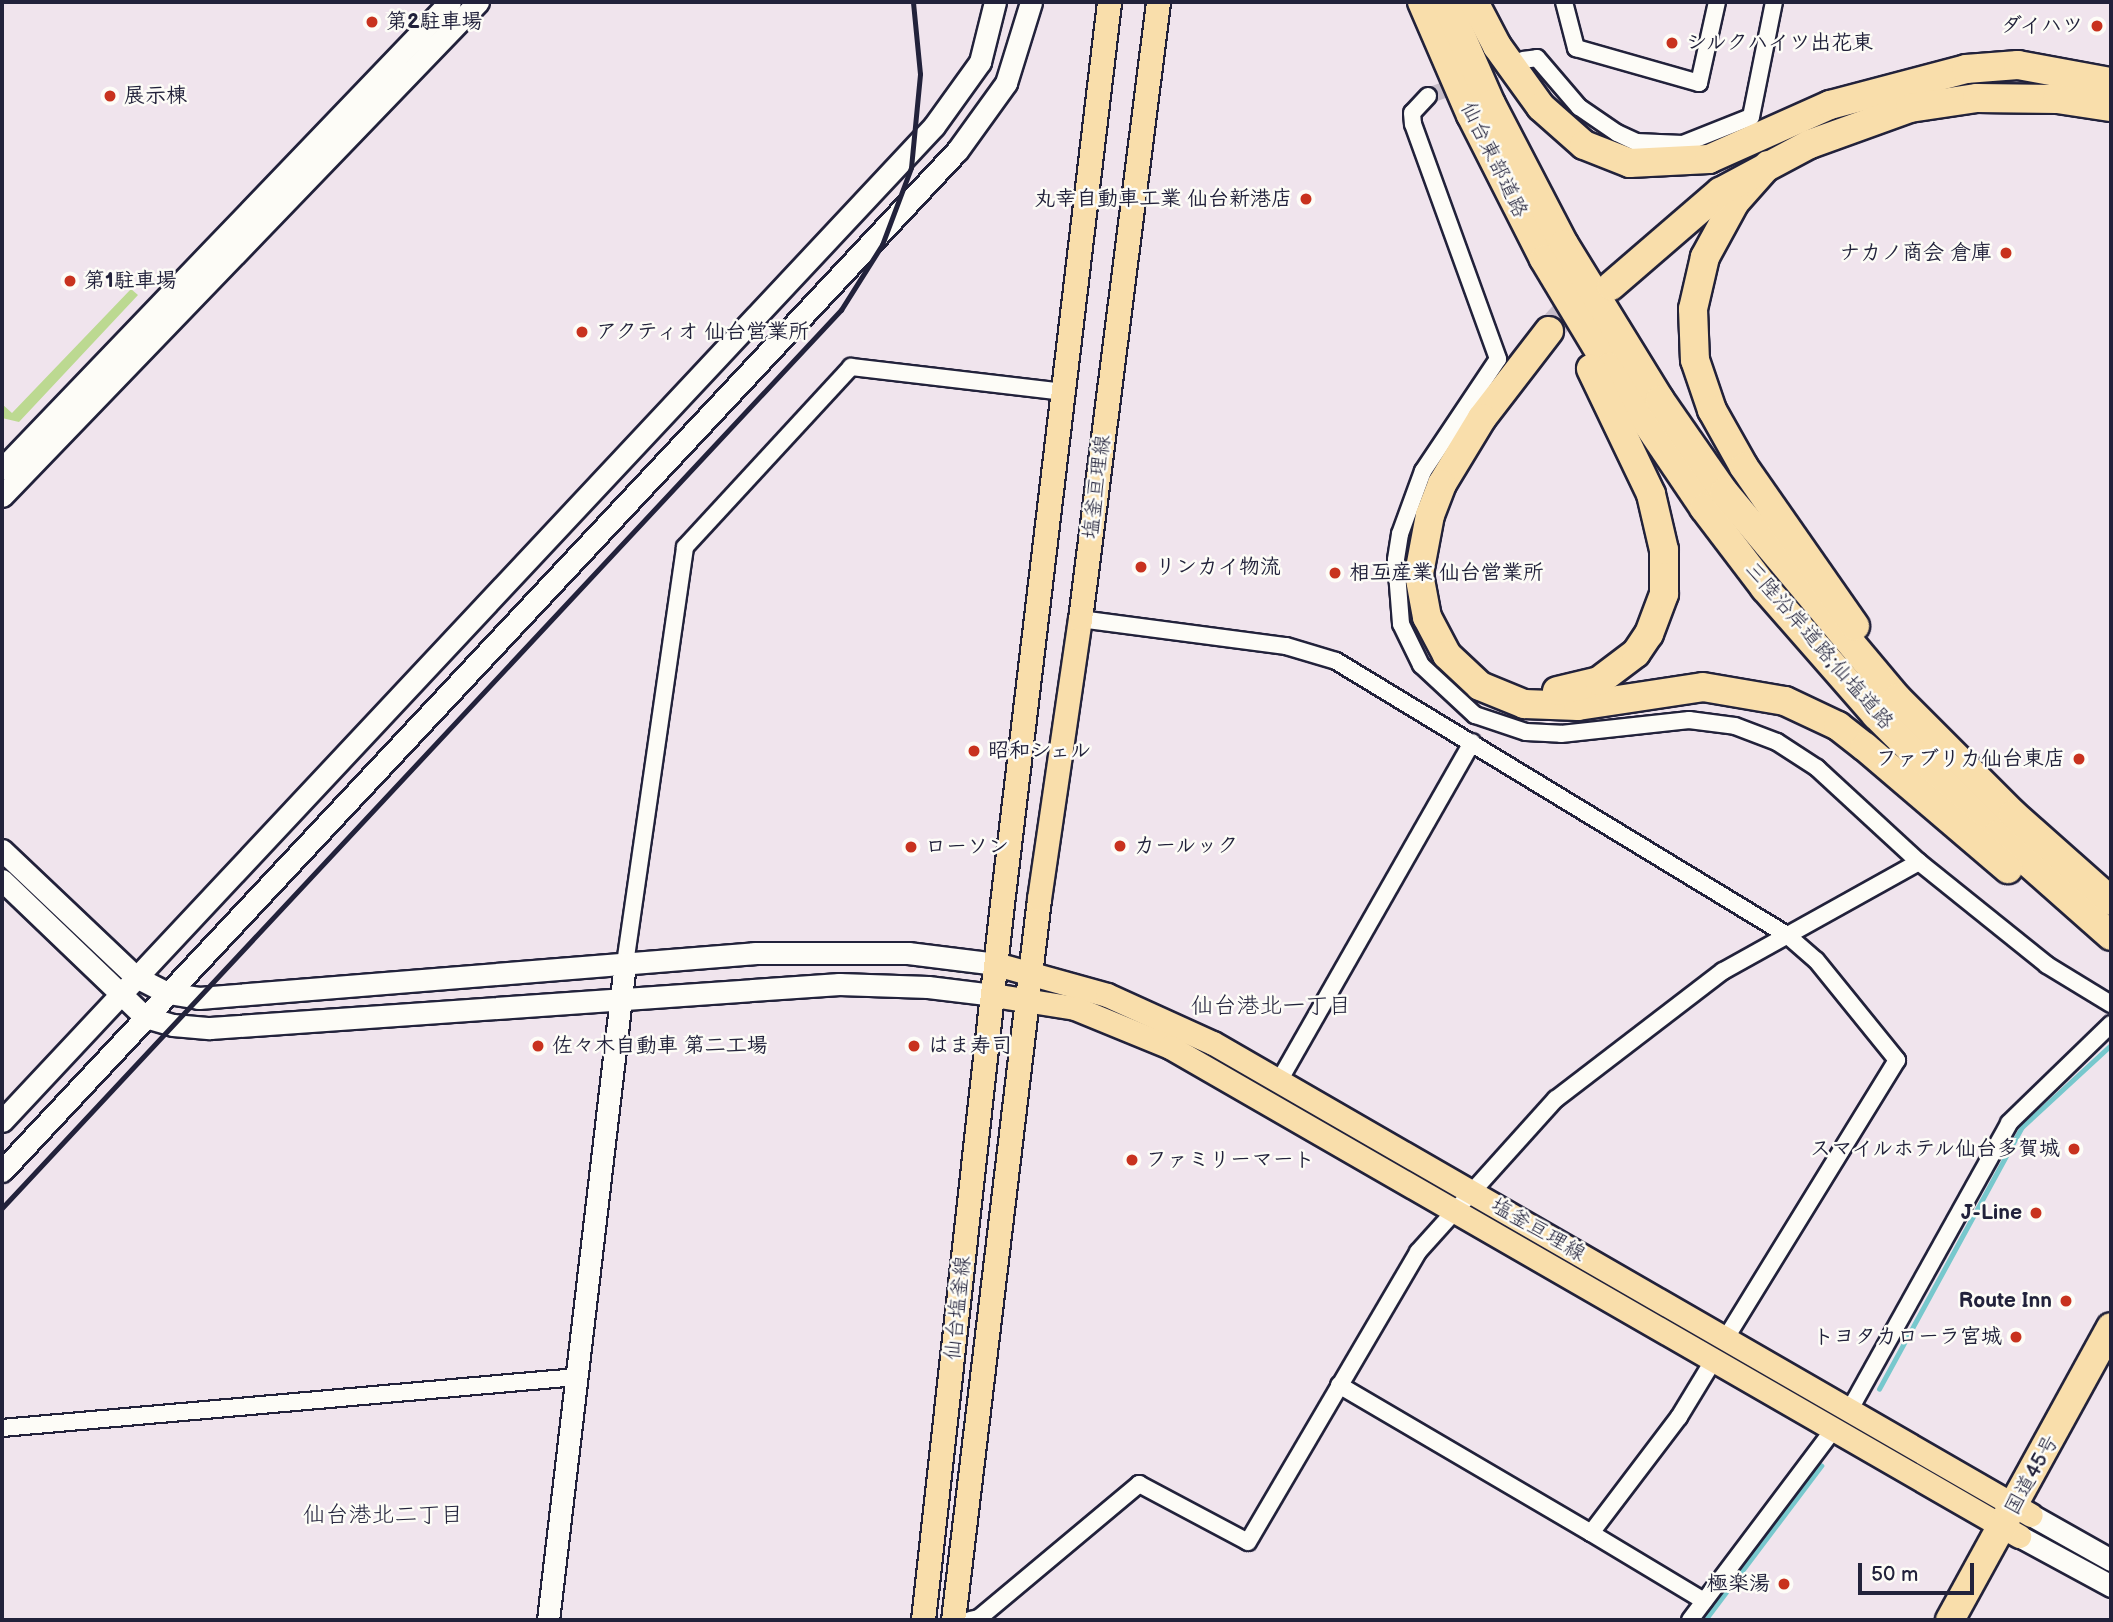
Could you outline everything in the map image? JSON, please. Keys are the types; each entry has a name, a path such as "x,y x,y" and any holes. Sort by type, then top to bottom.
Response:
{"highway":[{"name":"仙台東部道路","path":"1422,2 1471,115 1596,292"},
{"name":"仙台東部道路","path":"1446,2 1522,164 1596,292"},
{"path":"1474,2 1497,47 1541,107 1584,145 1630,163 1685,163 1709,159 1830,105 1966,69 2018,65 2111,82"},
{"path":"1596,292 1693,212 1768,165 1810,144 1910,108 1977,98 2104,109"},
{"path":"1471,115 1505,211 1637,461 1662,537 1664,594 1642,644 1619,669 1599,681 1557,691 1514,685 1472,661 1442,613 1434,566 1448,510 1471,463 1553,337 1482,418 1442,484 1430,515 1419,574 1422,595 1436,637 1455,664 1480,686 1524,704 1578,706 1703,687 1785,701 1838,726 2085,896"},
{"path":"1596,292 1779,130"},
{"path":"1768,165 1735,202 1717,231 1697,284 1693,309 1695,360 1712,411 1773,513 1860,633 2085,896 2111,952"},
{"name":"三陸沿岸道路;仙塩道路","path":"1596,292 1724,492 1852,649 2085,896 2111,936"},
{"name":"国道45号","path":"1971,1620 2111,1327"},
{"name":"国道45号","path":"1950,1620 2017,1521 2111,1369"}],"main road":[{"name":"塩釜亘理線","path":"1109,2 993,995 1076,1008 1170,1047 1833,1430 2017,1521"},
{"name":"塩釜亘理線","path":"1030,999 1158,2"},
{"name":"塩釜亘理線","path":"996,964 1032,971 1152,1014 1279,1081 1727,1338 1849,1411 2017,1521"},
{"name":"仙台塩釜線","path":"923,1620 993,995"},
{"name":"仙台塩釜線","path":"953,1620 1030,999"}],"street":[{"path":"9,467 450,2"},
{"path":"9,467 478,2"},
{"path":"2,1121 934,126 979,62 995,2"},
{"path":"2,1171 957,151 1006,83 1031,2"},
{"path":"1564,2 1576,48 1699,83 1717,2"},
{"path":"1523,60 1537,58 1563,92 1597,122 1617,133 1636,142 1683,144 1751,117 1774,2"},
{"path":"1428,96 1412,113 1413,124 1498,359 1423,471 1400,534 1396,560 1401,624 1421,664 1475,715 1526,732 1561,734 1689,720 1756,733 1817,768 1919,862 2047,965 2111,1004"},
{"path":"548,1620 620,1001 685,547 851,367 1063,392"},
{"path":"1080,619 1286,646 1336,661 1787,935 1816,960 1897,1060 1727,1338"},
{"path":"1279,1081 1472,742"},
{"path":"2,850 136,977 169,993 229,996 625,964 834,951 908,953 996,964"},
{"path":"971,1620 979,1618 1139,1484 1248,1542 1418,1252 1556,1099 1723,971 1919,862"},
{"path":"2,880 119,996 145,1017 210,1028 620,1001 743,988 839,984 928,987 993,995"},
{"path":"1849,1411 2009,1123 2111,1024"},
{"path":"1591,1533 1679,1417 1713,1361"},
{"path":"2,1428 577,1377"},
{"path":"1339,1385 1704,1601"},
{"path":"1690,1620 1833,1430"},
{"path":"2017,1521 2111,1560"},
{"path":"2017,1521 2111,1586"}],"green space":[{"path":"131,289 138,295 19,422 2,418 2,404 12,413"}],"waterway":[{"path":"1879,1389 2022,1127 2111,1045"},
{"path":"1705,1620 1821,1466"}],"tunnel":[{"path":"1428,96 1517,63"},
{"path":"1549,331 1602,272"}],"railway":[{"path":"2,1208 841,310 882,245 911,168 920,74 913,2"}],"place":[{"name":"第2駐車場","path":"372,22"},
{"name":"ダイハツ","path":"2097,26"},
{"name":"シルクハイツ出花東","path":"1672,43"},
{"name":"展示棟","path":"110,96"},
{"name":"丸幸自動車工業 仙台新港店","path":"1306,199"},
{"name":"ナカノ商会 倉庫","path":"2006,253"},
{"name":"第1駐車場","path":"70,281"},
{"name":"アクティオ 仙台営業所","path":"582,332"},
{"name":"リンカイ物流","path":"1141,567"},
{"name":"相互産業 仙台営業所","path":"1335,573"},
{"name":"昭和シェル","path":"974,751"},
{"name":"ファブリカ仙台東店","path":"2079,759"},
{"name":"カールック","path":"1120,846"},
{"name":"ローソン","path":"911,847"},
{"name":"佐々木自動車 第二工場","path":"538,1046"},
{"name":"はま寿司","path":"914,1046"},
{"name":"スマイルホテル仙台多賀城","path":"2074,1149"},
{"name":"ファミリーマート","path":"1132,1160"},
{"name":"J-Line","path":"2036,1213"},
{"name":"Route Inn","path":"2066,1301"},
{"name":"トヨタカローラ宮城","path":"2016,1337"},
{"name":"極楽湯","path":"1784,1584"}],"district":[{"name":"仙台港北一丁目","path":"1271,1006"},
{"name":"仙台港北二丁目","path":"383,1515"}]}
